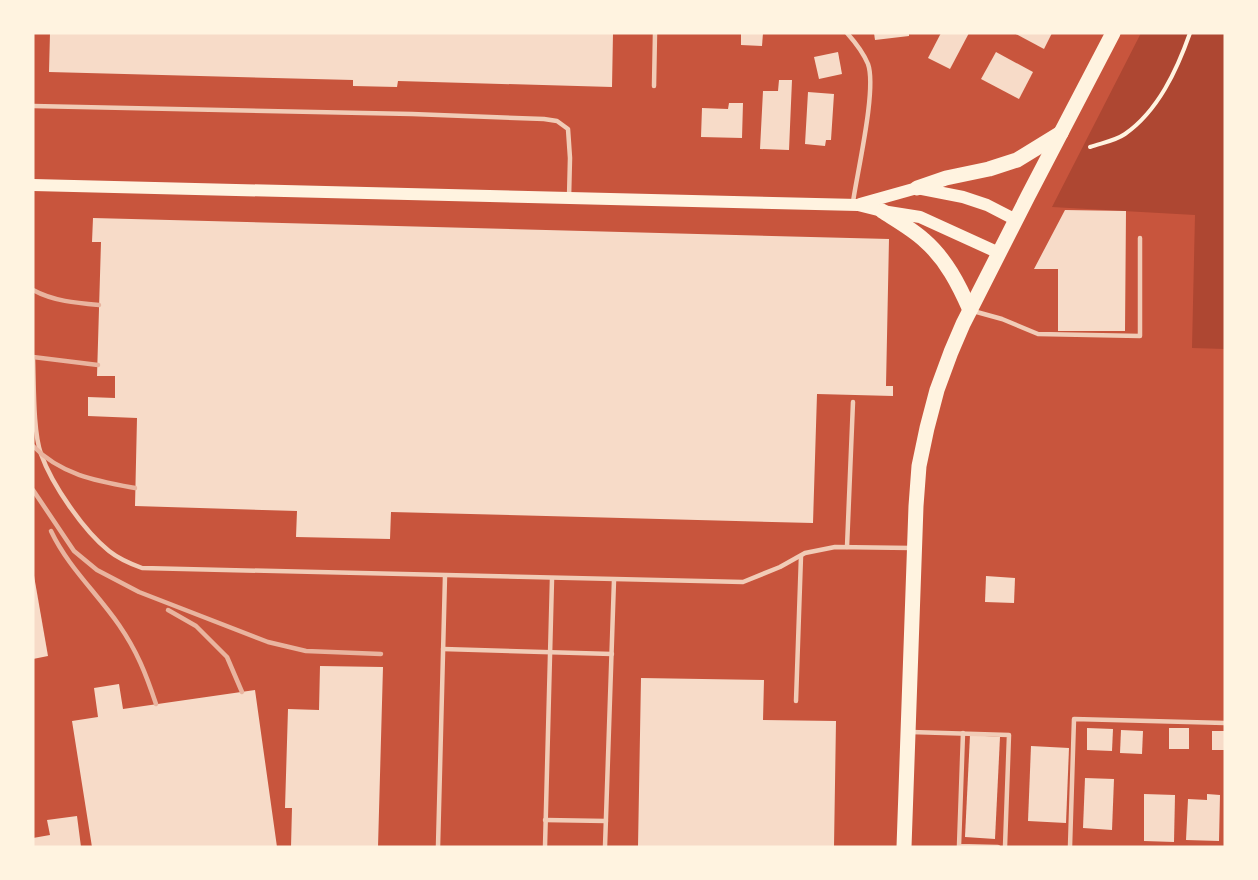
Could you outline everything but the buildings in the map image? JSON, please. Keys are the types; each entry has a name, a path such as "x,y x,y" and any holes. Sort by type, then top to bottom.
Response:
{"main road":[{"path":"904,847 919,466 927,428 939,384 970,310 1113,33"},
{"path":"855,204 946,178 989,169 1017,159 1061,133"},
{"path":"33,184 855,204 920,217 999,253"},
{"path":"917,188 963,197 987,205 1016,220"},
{"path":"882,211 924,240 935,251 960,287 970,310"}],"lane":[{"path":"654,86 655,33"},
{"path":"847,33 869,66 870,79 869,103 855,204"},
{"path":"33,106 557,121 568,129 569,198"},
{"path":"970,310 1002,319 1038,334 1140,336 1140,238"},
{"path":"33,358 40,453 55,484 83,523 109,552 129,564 142,568 743,582 801,556 835,547 915,548"},
{"path":"847,547 853,402"},
{"path":"796,701 801,556"},
{"path":"438,847 445,576"},
{"path":"544,847 552,579"},
{"path":"605,847 614,580"},
{"path":"443,649 612,654"},
{"path":"1070,847 1074,719 1225,723"},
{"path":"908,731 1009,735 1005,847"},
{"path":"963,733 959,846 998,847"},
{"path":"545,820 606,821"}],"path":[{"path":"1090,147 1123,135 1147,115 1164,90 1190,33"}],"shaded area":[{"path":"1141,33 1225,33 1225,349 1192,348 1195,215 1052,207"}],"railway":[{"path":"33,290 57,299 99,305"},
{"path":"33,357 98,365"},
{"path":"33,446 55,464 80,475 135,488"},
{"path":"33,490 74,551 97,570 139,592 268,642 306,651 381,654"},
{"path":"51,531 66,556 131,644 156,704"},
{"path":"168,610 196,626 227,657 242,692"}]}
